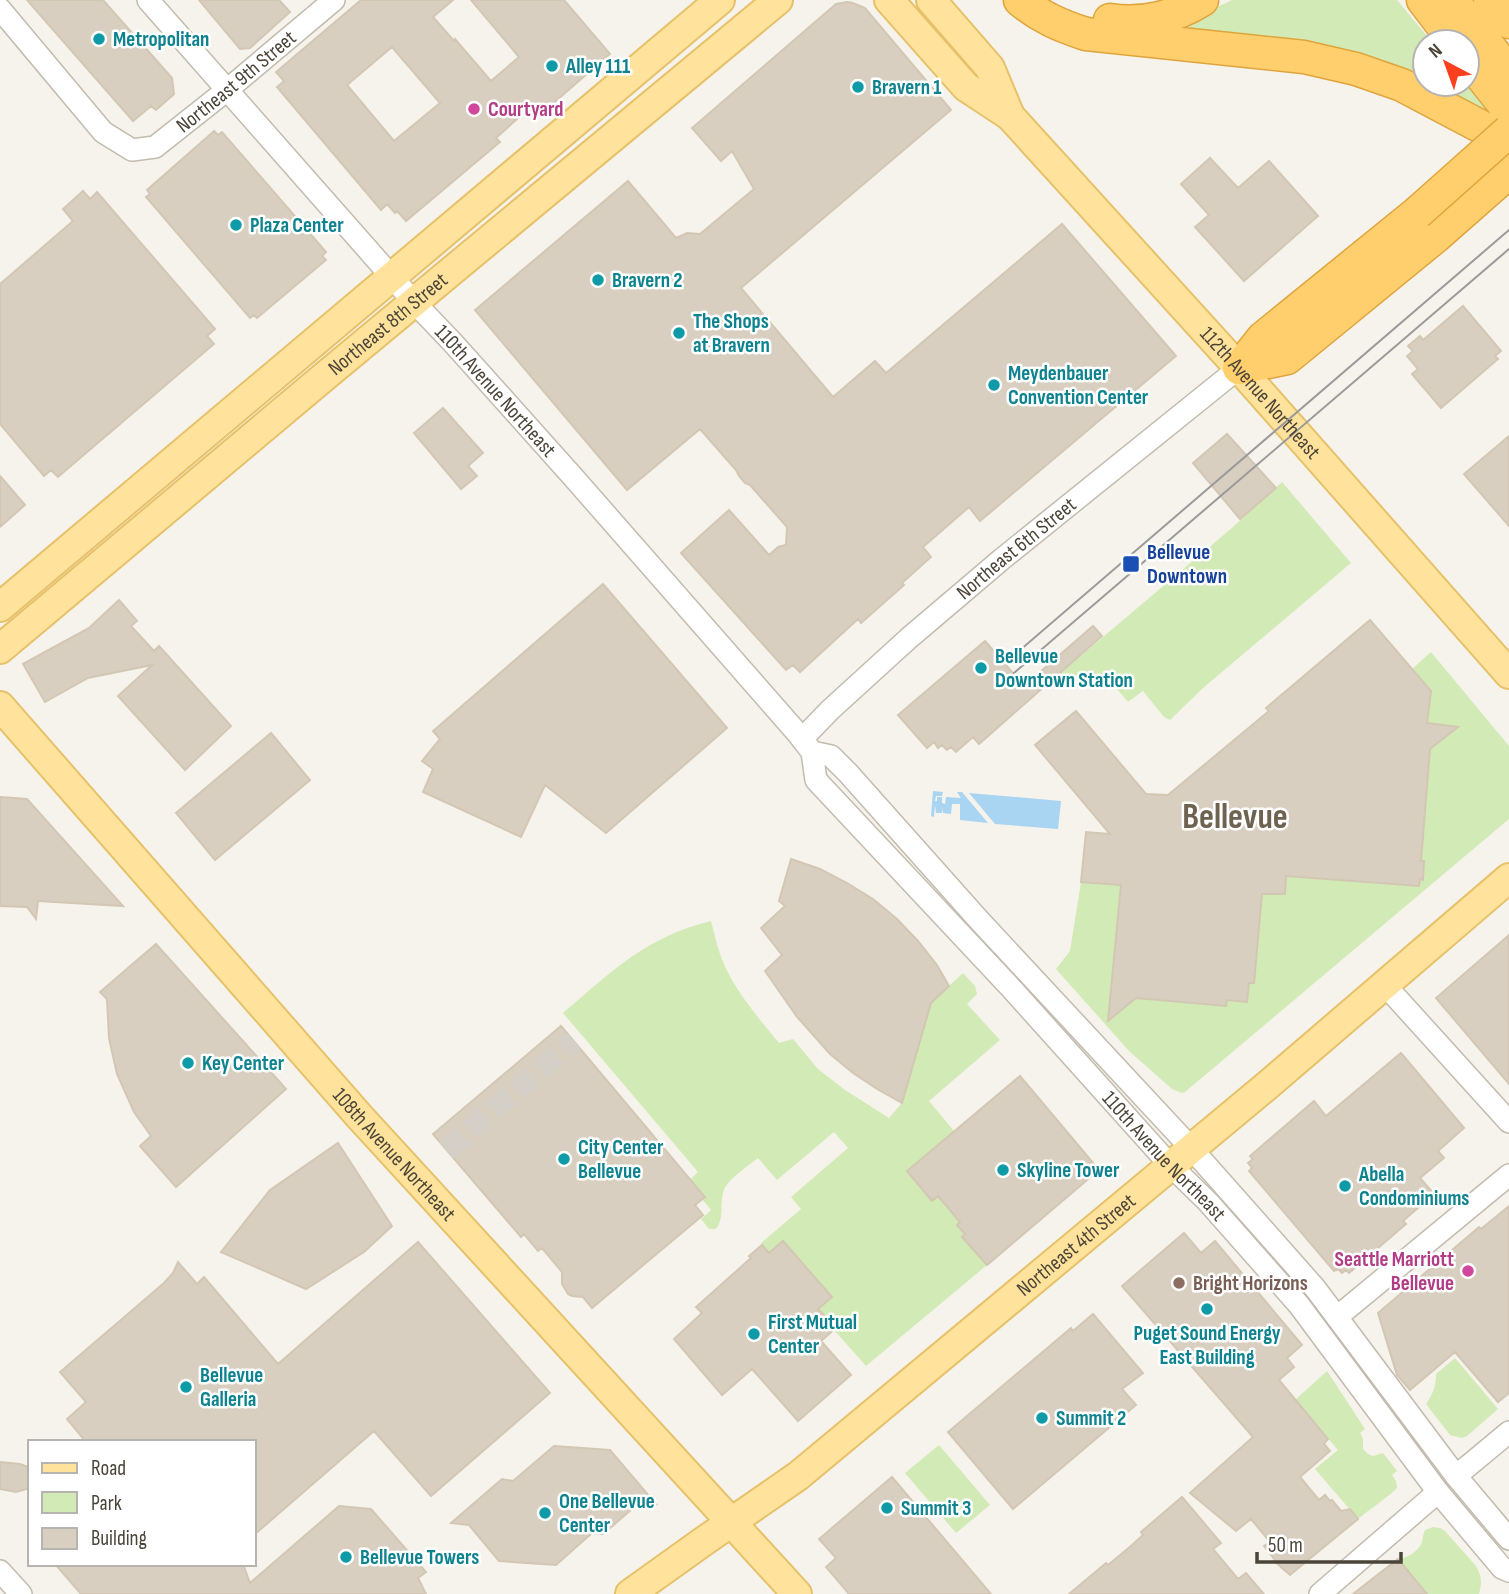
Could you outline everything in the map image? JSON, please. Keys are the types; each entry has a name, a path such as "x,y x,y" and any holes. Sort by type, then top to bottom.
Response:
{"highway":[{"path":"1020,0 1055,23 1086,34 1304,57 1356,69 1402,85 1493,132 1509,145"},
{"path":"1054,0 1080,13 1118,21 1164,17 1202,0"},
{"path":"1423,0 1444,28"},
{"path":"1452,0 1509,72"},
{"path":"1490,0 1509,22"},
{"path":"1481,76 1509,111"},
{"path":"1426,225 1509,131"},
{"path":"1239,368 1263,338 1426,225 1509,172"}],"main road":[{"name":"Northeast 8th Street","path":"0,607 720,0"},
{"name":"Northeast 8th Street","path":"0,649 778,0"},
{"name":"112th Avenue Northeast","path":"889,0 966,87 1010,116 1239,368 1509,674"},
{"name":"112th Avenue Northeast","path":"932,0 990,68 1010,116"},
{"name":"108th Avenue Northeast","path":"0,706 359,1116 797,1594"},
{"name":"Northeast 4th Street","path":"630,1594 798,1476 1509,878"}],"street":[{"name":"110th Avenue Northeast","path":"149,0 805,743 831,756 1030,973 1180,1156 1208,1202 1299,1305 1438,1492 1502,1568 1509,1571"},
{"name":"Northeast 9th Street","path":"0,9 103,132 132,150 155,147 334,0"},
{"name":"Northeast 6th Street","path":"805,743 830,710 900,647 1002,559 1239,368"},
{"name":"110th Avenue Northeast","path":"805,743 816,780 976,951 1315,1288 1456,1476 1509,1539"},
{"path":"976,951 993,952 1015,973 1030,973"},
{"path":"1385,985 1509,1122"},
{"path":"1337,1317 1509,1175"},
{"path":"1456,1476 1509,1432"},
{"path":"1320,1594 1438,1492"},
{"path":"0,1571 21,1594"}],"green space":[{"path":"1232,0 1397,0 1420,28 1411,28 1411,78 1370,56 1298,39 1190,33 1188,18"},
{"path":"1449,98 1480,98 1491,111 1477,113"},
{"path":"1282,482 1351,563 1203,688 1170,720 1164,717 1143,691 1128,702 1109,681 1096,674 1075,676 1055,686 1051,681 1233,527"},
{"path":"1431,652 1509,746 1509,819 1185,1092 1172,1089 1129,1051 1056,969 1070,951 1081,882 1096,883 1097,875 1122,876 1109,1020 1136,998 1226,1005 1227,1000 1247,1002 1249,983 1254,982 1262,894 1285,894 1286,880 1280,879 1280,876 1419,886 1420,879 1422,880 1421,861 1430,749 1457,727 1427,723 1431,691 1412,669"},
{"path":"711,921 720,954 731,978 779,1043 793,1039 818,1069 889,1118 902,1103 931,1003 963,973 975,986 977,994 967,1004 1000,1040 929,1101 954,1131 907,1171 932,1201 938,1196 960,1222 957,1225 965,1234 962,1237 987,1265 866,1366 834,1330 836,1327 818,1309 832,1296 783,1241 769,1253 761,1243 801,1209 791,1197 848,1148 834,1132 777,1180 758,1158 726,1186 719,1225 716,1229 709,1229 701,1219 711,1210 691,1179 698,1172 563,1013 631,957 667,936"},
{"path":"1455,1358 1498,1409 1462,1438 1450,1435 1426,1404 1434,1390 1436,1374"},
{"path":"1327,1371 1365,1429 1360,1433 1363,1449 1373,1456 1383,1453 1397,1471 1392,1475 1397,1488 1358,1519 1315,1469 1338,1450 1295,1400"},
{"path":"939,1445 990,1505 956,1533 905,1473"},
{"path":"1433,1527 1445,1531 1476,1566 1481,1580 1479,1594 1427,1594 1398,1559 1415,1551 1422,1542 1425,1530"}],"water":[{"path":"933,791 943,792 942,796 936,796 935,801 937,797 942,797 942,803 945,804 946,797 961,798 957,792 962,792 988,823 960,820 960,804 952,804 951,814 943,813 943,807 942,813 936,813 935,805 934,817 931,816"},
{"path":"969,793 1061,801 1058,829 995,824"}],"building":[{"name":"Metropolitan","path":"27,0 103,0 172,78 174,94 156,110 151,106 133,121"},
{"path":"199,0 279,0 290,12 250,48 240,49"},
{"name":"Courtyard","path":"361,0 453,0 433,17 491,81 519,57 471,0 564,0 610,54 535,119 527,110 496,138 500,142 406,221 387,204 381,210 277,87 284,81 276,72","holes":["392,47 440,103 394,141 347,85"]},
{"path":"847,2 865,8 951,110 741,288 833,397 875,361 886,373 1062,224 1176,356 980,521 969,507 923,547 931,557 902,583 904,585 861,623 858,619 800,672 793,665 786,670 681,553 729,510 769,555 778,547 786,545 787,527 750,485 745,483 700,429 627,490 475,310 628,181 676,238 687,233 700,234 754,189 732,151 721,161 692,128 836,4"},
{"name":"Plaza Center","path":"214,131 218,135 222,132 326,252 322,256 326,260 257,318 254,315 250,318 146,197 150,194 147,190"},
{"path":"1210,158 1238,188 1269,161 1318,216 1244,281 1195,227 1209,215 1181,184"},
{"path":"83,191 90,199 97,192 215,329 207,336 214,344 58,477 51,470 44,476 0,424 0,284 73,221 63,209"},
{"path":"1463,306 1501,351 1495,356 1498,359 1441,408 1412,374 1418,369 1407,356 1413,351 1408,346 1420,336 1423,340"},
{"path":"443,408 483,453 468,466 477,476 461,489 414,433"},
{"path":"1227,434 1276,488 1240,519 1193,463"},
{"path":"1509,436 1509,526 1464,474"},
{"path":"0,476 25,505 0,527"},
{"path":"603,584 727,728 606,833 545,785 521,837 423,792 433,769 422,761 440,739 433,731"},
{"path":"119,600 137,621 131,626 154,651 159,646 231,726 185,770 118,696 152,665 88,678 45,702 23,664 89,628"},
{"path":"1370,620 1431,691 1427,723 1458,727 1430,749 1421,861 1424,861 1423,880 1420,879 1419,886 1286,876 1285,894 1262,894 1254,983 1249,983 1247,1002 1227,1000 1226,1006 1136,998 1108,1021 1121,885 1081,882 1086,832 1110,834 1035,745 1076,711 1146,794 1168,795 1269,711 1266,708"},
{"name":"Bellevue Downtown Station","path":"1093,626 1102,636 979,744 973,737 956,752 951,747 947,750 942,745 938,748 934,742 927,748 898,715 985,641 1024,686"},
{"path":"271,733 310,780 215,860 176,813"},
{"path":"0,797 27,799 123,906 38,901 36,919 27,907 0,906"},
{"path":"791,859 820,869 873,899 918,941 949,986 931,1003 902,1103 853,1073 830,1054 797,1017 765,971 782,955 761,928 785,906 779,901"},
{"path":"1509,935 1509,1084 1436,998"},
{"name":"Key Center","path":"156,944 286,1089 176,1187 140,1146 151,1136 134,1112 117,1074 109,1038 107,999 100,992"},
{"name":"City Center Bellevue","path":"561,1026 705,1197 695,1205 703,1215 592,1308 583,1297 568,1294 562,1284 562,1272 542,1248 538,1251 524,1234 521,1237 433,1134"},
{"name":"Abella Condominiums","path":"1401,1053 1464,1128 1438,1151 1444,1158 1420,1178 1434,1194 1403,1221 1406,1224 1349,1273 1346,1270 1342,1273 1338,1269 1334,1271 1249,1171 1252,1168 1248,1163 1253,1159 1250,1156 1314,1101 1326,1116"},
{"name":"Skyline Tower","path":"1020,1076 1099,1170 987,1265 962,1237 965,1234 957,1225 960,1222 938,1196 932,1201 907,1171"},
{"path":"338,1143 392,1226 364,1252 306,1289 221,1252 270,1190"},
{"name":"Seattle Marriott Bellevue","path":"1509,1206 1509,1393 1498,1402 1455,1352 1410,1390 1397,1375 1378,1313 1479,1227 1481,1229"},
{"path":"1184,1233 1201,1253 1215,1241 1302,1345 1287,1358 1294,1367 1279,1380 1328,1439 1324,1444 1330,1451 1300,1477 1319,1500 1325,1495 1341,1511 1350,1509 1358,1519 1290,1575 1274,1561 1264,1546 1270,1542 1251,1519 1236,1531 1190,1493 1253,1437 1122,1286"},
{"name":"First Mutual Center","path":"783,1241 832,1297 818,1309 836,1328 821,1341 851,1375 798,1421 752,1369 722,1395 674,1339 702,1313 696,1307 751,1258 749,1256 762,1245 769,1253"},
{"path":"418,1242 550,1393 431,1496 374,1431 256,1533 256,1440 84,1440 67,1419 86,1402 60,1372 164,1283 178,1262 197,1284 204,1277 278,1364"},
{"name":"Summit 2","path":"1093,1314 1143,1373 1122,1389 1136,1405 1013,1509 948,1432 1071,1328 1073,1331"},
{"name":"One Bellevue Center","path":"554,1446 610,1450 656,1504 639,1503 603,1534 592,1533 556,1565 499,1561 469,1525 451,1523 502,1479 513,1481"},
{"path":"0,1462 28,1467 28,1489 16,1492 0,1489"},
{"name":"Summit 3","path":"892,1477 991,1594 849,1594 826,1567 836,1558 819,1539"},
{"path":"1182,1497 1221,1543 1213,1549 1238,1579 1246,1573 1264,1594 1069,1594 1131,1546 1143,1535 1141,1532"},
{"name":"Bellevue Towers","path":"339,1506 371,1509 426,1572 418,1578 426,1594 81,1594 57,1566 244,1566 250,1583"},
{"path":"1398,1559 1427,1594 1353,1594"}],"tunnel":[{"path":"446,1150 574,1041"}],"tram line":[{"path":"1005,663 1509,230"},
{"path":"1014,673 1509,249"}],"place":[{"name":"Metropolitan","path":"99,39"},
{"name":"Alley 111","path":"552,66"},
{"name":"Bravern 1","path":"858,87"},
{"name":"Courtyard","path":"474,109"},
{"name":"Plaza Center","path":"236,225"},
{"name":"Bravern 2","path":"598,280"},
{"name":"The Shops at Bravern","path":"679,333"},
{"name":"Meydenbauer Convention Center","path":"994,385"},
{"name":"Bellevue Downtown","path":"1131,564"},
{"name":"Bellevue Downtown Station","path":"981,668"},
{"name":"Key Center","path":"188,1063"},
{"name":"City Center Bellevue","path":"564,1159"},
{"name":"Skyline Tower","path":"1003,1170"},
{"name":"Abella Condominiums","path":"1345,1186"},
{"name":"Seattle Marriott Bellevue","path":"1468,1271"},
{"name":"Bright Horizons","path":"1179,1283"},
{"name":"Puget Sound Energy East Building","path":"1207,1309"},
{"name":"First Mutual Center","path":"754,1334"},
{"name":"Bellevue Galleria","path":"186,1387"},
{"name":"Summit 2","path":"1042,1418"},
{"name":"Summit 3","path":"887,1508"},
{"name":"One Bellevue Center","path":"545,1513"},
{"name":"Bellevue Towers","path":"346,1557"}],"district":[{"name":"Bellevue","path":"1235,816"}]}
